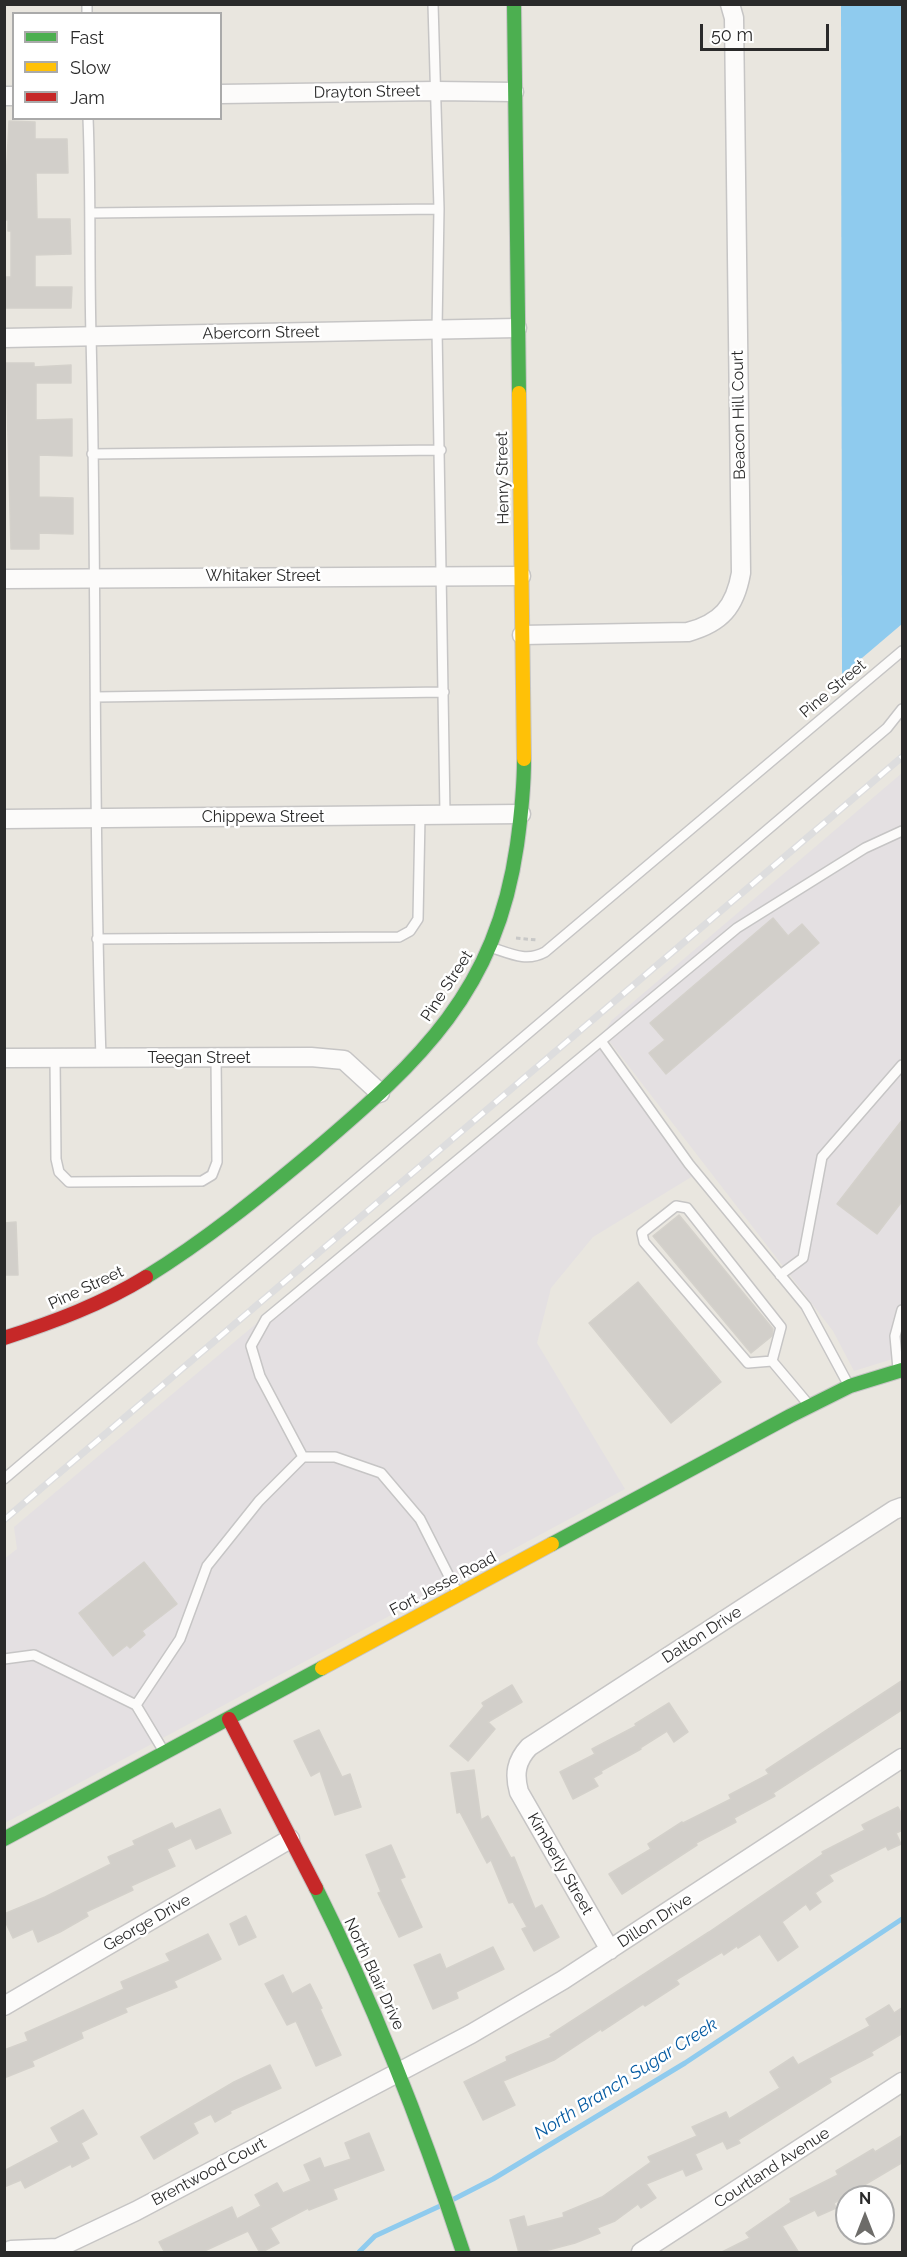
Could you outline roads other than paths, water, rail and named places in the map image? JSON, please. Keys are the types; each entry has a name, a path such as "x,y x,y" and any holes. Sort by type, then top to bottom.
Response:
{"street":[{"name":"Henry Street","path":"490,947 508,895 519,841 524,780 513,4"},
{"name":"Beacon Hill Court","path":"522,635 688,632 704,627 720,617 738,590 741,573 734,18 730,4"},
{"name":"Drayton Street","path":"222,94 436,91 514,93"},
{"name":"Abercorn Street","path":"4,338 517,328"},
{"name":"Whitaker Street","path":"4,579 521,576"},
{"name":"Chippewa Street","path":"4,819 521,814"},
{"name":"Pine Street","path":"4,1338 68,1317 120,1293 212,1235 255,1202 412,1063 448,1019 476,977 490,947"},
{"name":"Teegan Street","path":"4,1058 311,1057 344,1060 380,1093"},
{"name":"Fort Jesse Road","path":"4,1839 849,1386 900,1370"},
{"name":"Dalton Drive","path":"515,1776 522,1755 529,1747 894,1510 903,1507"},
{"name":"North Blair Drive","path":"229,1719 344,1946 400,2072 463,2253"},
{"name":"Dillon Drive","path":"400,2072 471,2034 610,1950 903,1758"},
{"name":"Kimberly Street","path":"515,1776 519,1792 610,1950"},
{"name":"George Drive","path":"4,2006 290,1839"},
{"name":"Brentwood Court","path":"11,2250 58,2248 136,2211 400,2072"},
{"name":"Courtland Avenue","path":"641,2253 903,2082"}],"lane":[{"path":"433,4 439,209 437,329 441,450 445,814"},
{"path":"88,120 96,697 95,818 102,1058"},
{"path":"91,213 439,209"},
{"path":"92,454 441,450"},
{"name":"Pine Street","path":"490,947 524,958 535,958 545,952 903,651"},
{"path":"96,697 444,692"},
{"path":"4,1479 887,728 903,709"},
{"path":"97,939 399,937 410,932 418,919 420,816"},
{"path":"303,1457 260,1376 251,1346 266,1319 737,928 865,848 903,831"},
{"path":"601,1041 689,1164 806,1306 849,1386"},
{"path":"55,1059 56,1159 59,1172 69,1182 202,1181 212,1175 217,1162 216,1057"},
{"path":"780,1275 803,1258 822,1157 903,1065"},
{"path":"676,1206 687,1208 781,1327 772,1361 748,1363 644,1242 642,1233 676,1206"},
{"path":"900,1370 894,1336 903,1310"},
{"path":"772,1361 810,1407"},
{"path":"136,1705 180,1639 207,1566 259,1501 303,1457 335,1457 381,1473 420,1519 458,1594"},
{"path":"4,1659 34,1655 136,1705 165,1753"}],"water":[{"path":"841,5 902,5 902,624 842,675"}],"waterway":[{"name":"North Branch Sugar Creek","path":"454,2199 493,2179 685,2063 902,1919"},
{"name":"North Branch Sugar Creek","path":"359,2252 375,2236 440,2206"}],"railway":[{"path":"4,1520 902,757"}]}
